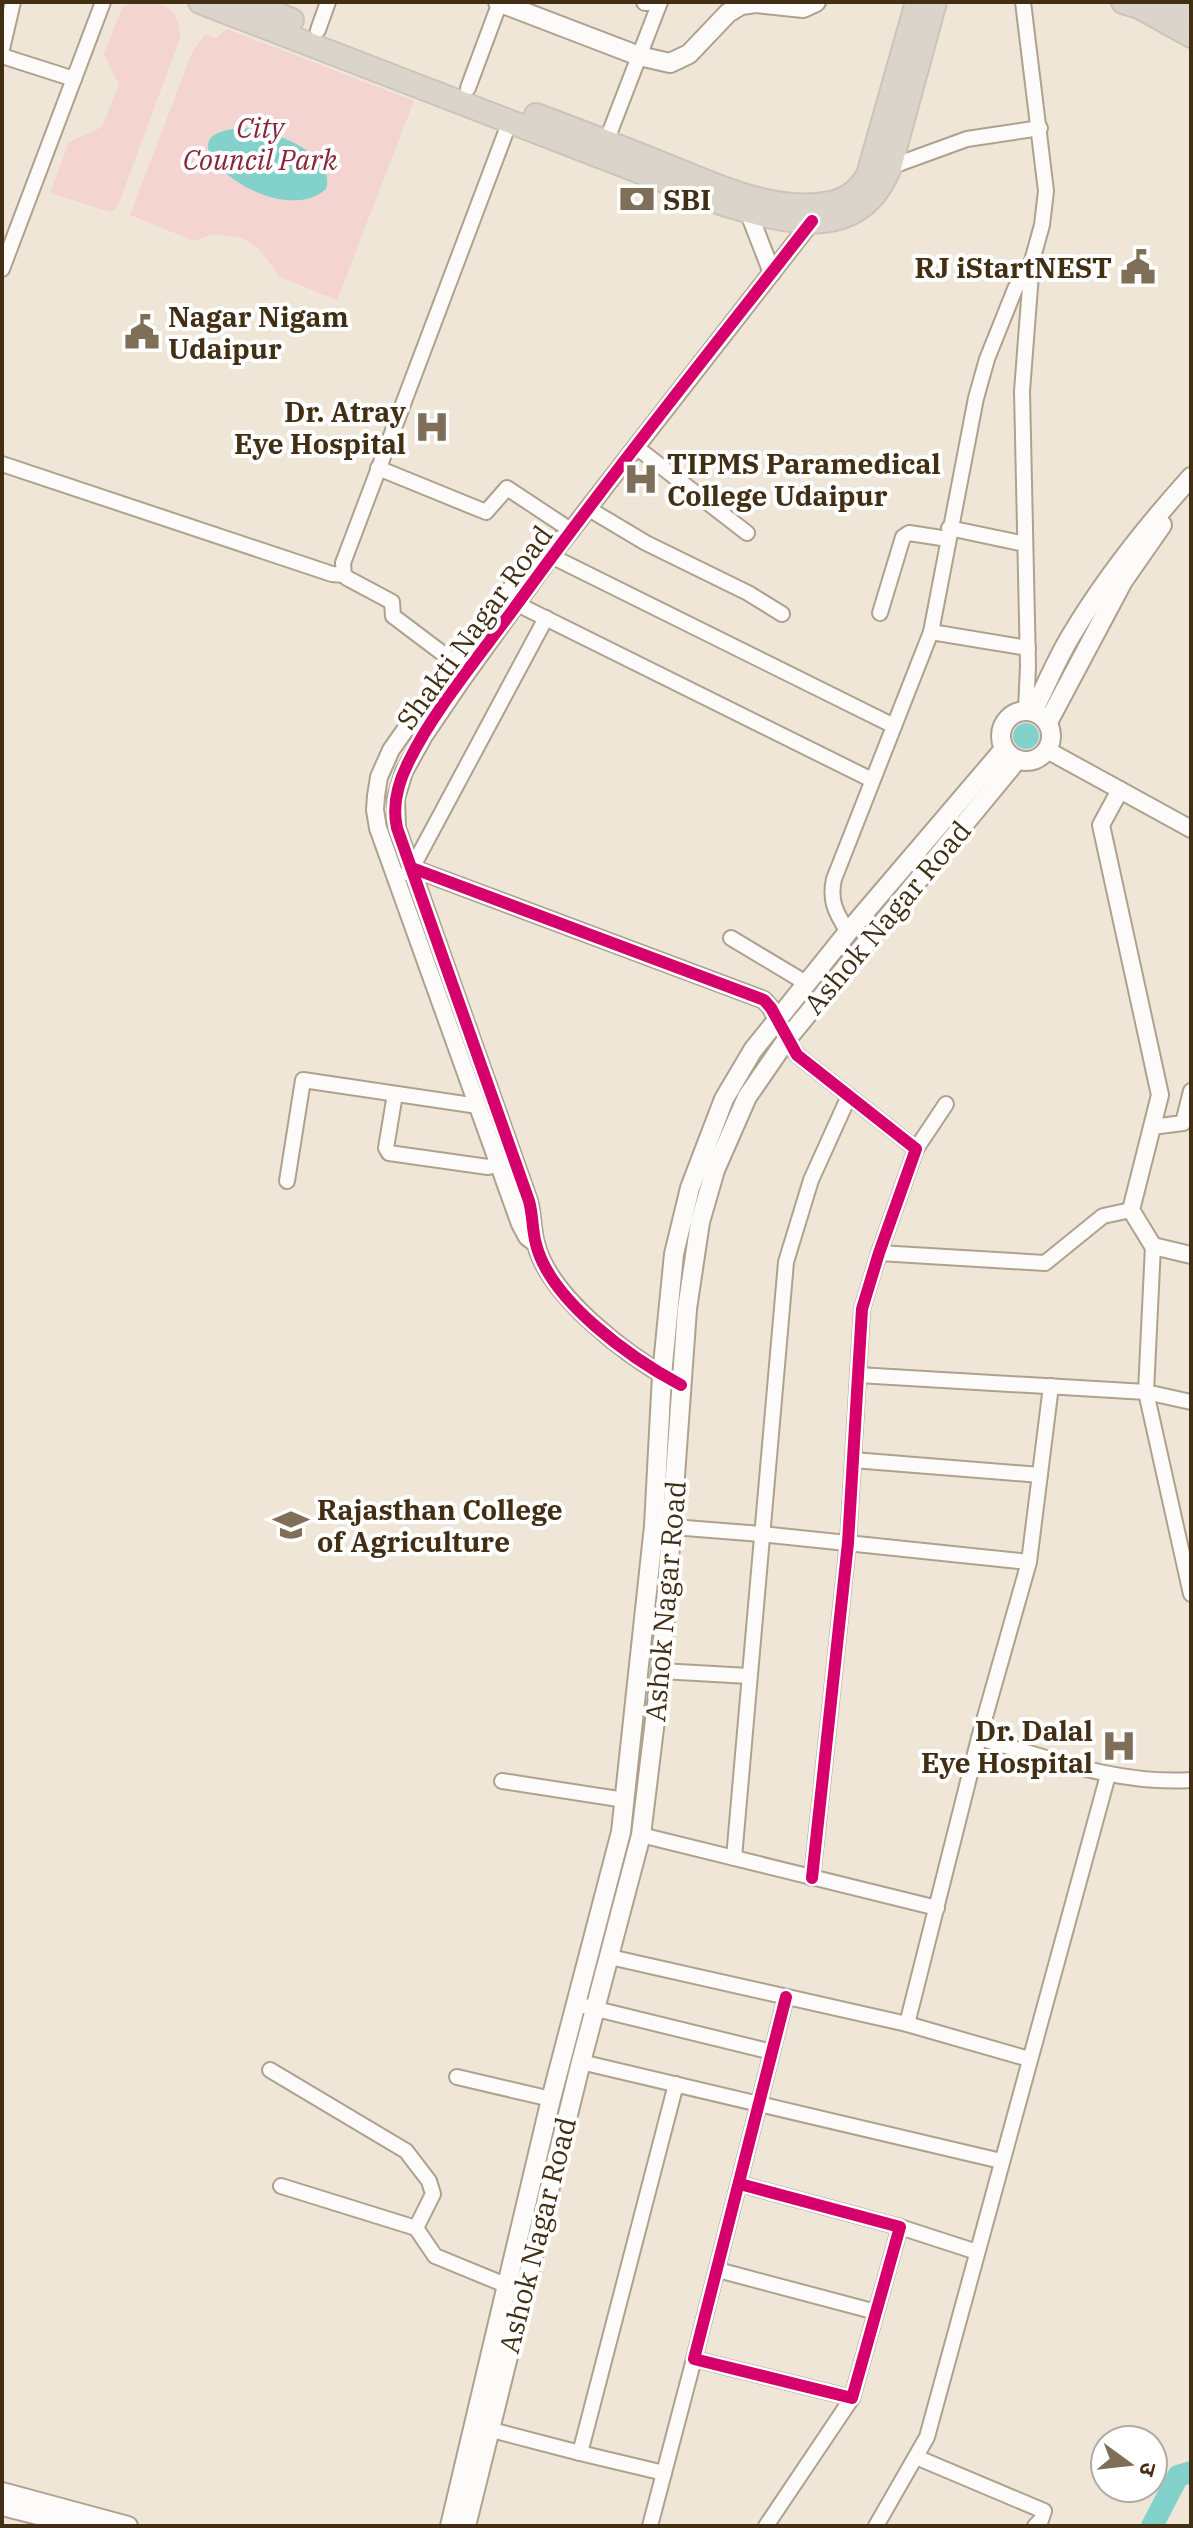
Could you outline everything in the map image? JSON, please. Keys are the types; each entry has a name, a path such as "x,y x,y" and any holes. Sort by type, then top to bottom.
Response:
{"highway":[{"path":"200,2 748,211 776,218 812,221 843,218 864,207 883,185 935,2"},
{"path":"246,2 733,191 771,201 817,205 838,202 856,191 868,175 917,2"},
{"path":"1123,2 1139,7 1191,36"},
{"path":"1162,2 1191,15"}],"main road":[{"path":"499,2 639,56 663,62 683,59 728,13 741,5 756,3 803,8 816,2"},
{"path":"1036,715 1071,635 1135,541 1191,477"},
{"path":"1036,715 1159,529 1191,493"},
{"path":"1017,712 1036,715 1051,731 1047,750 1037,759 1010,754 1001,740 1004,723 1017,712"},
{"path":"450,2526 551,2099 621,1832 654,1526 662,1375 674,1254 690,1188 732,1082 777,1019 848,932 1010,754"},
{"name":"Ashok Nagar Road","path":"466,2526 488,2429 641,1835 661,1671 692,1261 707,1196 723,1147 756,1081 1010,754"},
{"path":"2,2492 128,2526"},
{"path":"2,2506 82,2526"}],"street":[{"path":"2,49 13,2"},
{"path":"2,269 103,2"},
{"path":"318,30 328,2"},
{"path":"468,88 499,2"},
{"path":"606,142 658,2 645,2"},
{"path":"1023,2 1046,191 1042,225 1032,261 1022,391 1028,648 1036,715"},
{"path":"2,56 74,79"},
{"path":"344,575 345,556 510,121"},
{"path":"890,167 967,139 1040,128"},
{"path":"748,211 772,273"},
{"name":"Shakti Nagar Road","path":"507,1162 395,818 396,798 404,772 439,714 551,556 812,221"},
{"path":"848,932 833,909 831,892 931,632 976,398 987,359 1015,289 1032,261"},
{"path":"636,447 747,533"},
{"path":"2,464 332,574 344,575 392,602 393,616 454,662"},
{"path":"378,468 486,512 507,488 570,533"},
{"path":"589,509 646,543 748,593 782,614"},
{"name":"Shakti Nagar Road","path":"570,533 543,549 454,662 391,750 379,777 374,804 397,880 478,1106 533,1213 536,1244 559,1287 577,1309 662,1375 681,1385"},
{"path":"880,613 903,537 909,533 948,533 1025,544"},
{"path":"551,556 894,726"},
{"path":"517,604 872,780"},
{"path":"414,875 546,618"},
{"path":"931,632 1028,648"},
{"path":"1047,750 1191,829"},
{"path":"1120,790 1101,825 1160,1095 1131,1210 1153,1246 1146,1392 1191,1594"},
{"path":"397,880 414,875 455,885 764,1000 797,1055 916,1149"},
{"path":"731,938 806,983"},
{"path":"287,1181 303,1080 478,1106"},
{"path":"1152,1127 1183,1123 1191,1091"},
{"path":"395,1094 386,1148 389,1153 484,1167 507,1162"},
{"path":"734,1858 786,1262 811,1180 849,1096"},
{"path":"812,1878 848,1543 862,1309 916,1149 946,1104"},
{"path":"879,1253 1045,1263 1103,1216 1131,1210"},
{"path":"1153,1246 1191,1255"},
{"path":"858,1375 1146,1392 1191,1402"},
{"path":"907,2024 979,1738 1029,1562 1051,1386"},
{"path":"853,1460 1040,1475"},
{"path":"673,1527 1029,1562"},
{"path":"661,1671 749,1676"},
{"path":"979,1738 1108,1775 1163,1782 1191,1780"},
{"path":"876,2526 927,2437 1108,1775"},
{"path":"502,1781 625,1800"},
{"path":"641,1835 937,1908"},
{"path":"610,1957 907,2024 1029,2059"},
{"path":"650,2526 786,1997"},
{"path":"576,2004 772,2052"},
{"path":"581,2062 1001,2161"},
{"path":"270,2070 406,2151 429,2181 433,2194 416,2228"},
{"path":"457,2077 551,2099"},
{"path":"580,2453 676,2084"},
{"path":"740,2184 900,2227 977,2252"},
{"path":"281,2186 416,2228 435,2256 508,2286"},
{"path":"773,2523 852,2398 900,2227"},
{"path":"718,2270 876,2312"},
{"path":"694,2359 852,2398"},
{"path":"488,2429 664,2473"},
{"path":"916,2457 1044,2511 1035,2526"}],"green space":[{"path":"132,2 166,7 176,18 180,38 118,206 111,212 50,193 69,142 102,127 119,85 104,54 122,8"},
{"name":"City Council Park","path":"227,29 414,101 337,300 280,277 258,248 243,238 213,234 194,241 130,215 193,50 205,35 216,38"}],"water":[{"path":"250,128 288,140 313,155 327,176 326,189 307,199 285,200 261,194 222,170 211,155 208,143 222,131"},
{"path":"1026,723 1035,727 1039,736 1035,745 1026,749 1017,745 1013,736 1017,727"}],"waterway":[{"path":"1152,2526 1178,2476 1191,2472"}],"cycle path":[{"path":"681,1385 640,1360 595,1326 575,1307 544,1265 535,1239 529,1201 397,828 396,803 408,763 430,723 624,461 812,221"},
{"path":"412,868 764,1000 797,1055 916,1149 862,1309 848,1543 812,1878"},
{"path":"740,2184 900,2227 852,2398 694,2359 786,1997"}],"place":[{"name":"SBI","path":"637,199"},
{"name":"RJ iStartNEST","path":"1138,267"},
{"name":"Nagar Nigam Udaipur","path":"142,332"},
{"name":"Dr. Atray Eye Hospital","path":"432,427"},
{"name":"TIPMS Paramedical College Udaipur","path":"641,479"},
{"name":"Rajasthan College of Agriculture","path":"291,1525"},
{"name":"Dr. Dalal Eye Hospital","path":"1119,1746"}]}
